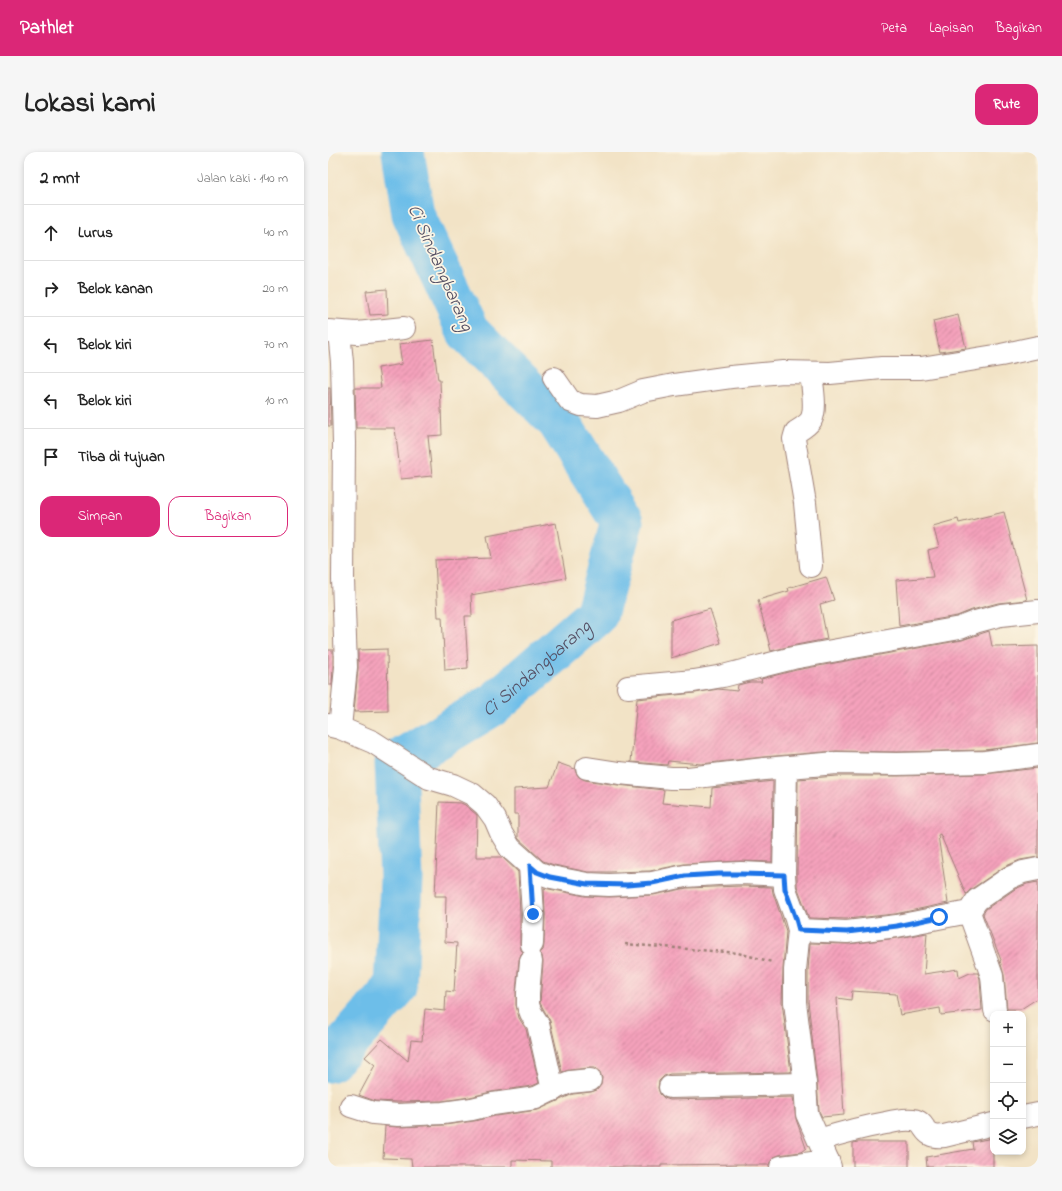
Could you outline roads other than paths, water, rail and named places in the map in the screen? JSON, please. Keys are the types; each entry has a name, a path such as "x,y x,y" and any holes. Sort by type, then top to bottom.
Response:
{"street":[{"path":"404,328 357,333 334,331 342,362 336,444 346,667 334,726 372,742 429,778 453,785 472,794 485,805 495,819 510,848 537,872 550,877 587,884 627,885 652,883 685,876 718,874 784,875"},
{"path":"554,378 570,401 581,405 597,406 619,401 643,391 731,377 776,373 830,373 882,368 921,368 1001,355 1038,347"},
{"path":"810,566 805,503 794,439 796,432 810,421 814,413 811,373"},
{"path":"628,687 674,684 708,678 794,658 960,628 1001,615 1038,611"},
{"path":"587,768 650,776 688,778 764,769 837,763 897,764 985,762 1038,755"},
{"path":"781,1167 829,1164 807,1114 805,1084 796,1014 795,970 799,930 785,889 786,768"},
{"path":"530,866 533,914 528,1005 538,1024 553,1090"},
{"path":"799,930 847,932 897,926 970,912 977,900 1009,878 1023,872 1038,869"},
{"path":"970,912 992,976 995,1010"},
{"path":"351,1106 373,1113 398,1115 443,1113 536,1098 570,1082 590,1080"},
{"path":"670,1087 805,1084"},
{"path":"1026,1116 1038,1114"},
{"path":"819,1140 856,1129 894,1121 914,1120 921,1124 929,1135 936,1137 990,1125"}],"waterway":[{"name":"Ci Sindangbarang","path":"328,1061 332,1059 396,987 401,879 396,763 494,704 596,615 622,522 558,421 468,332 413,214 403,152"}]}
